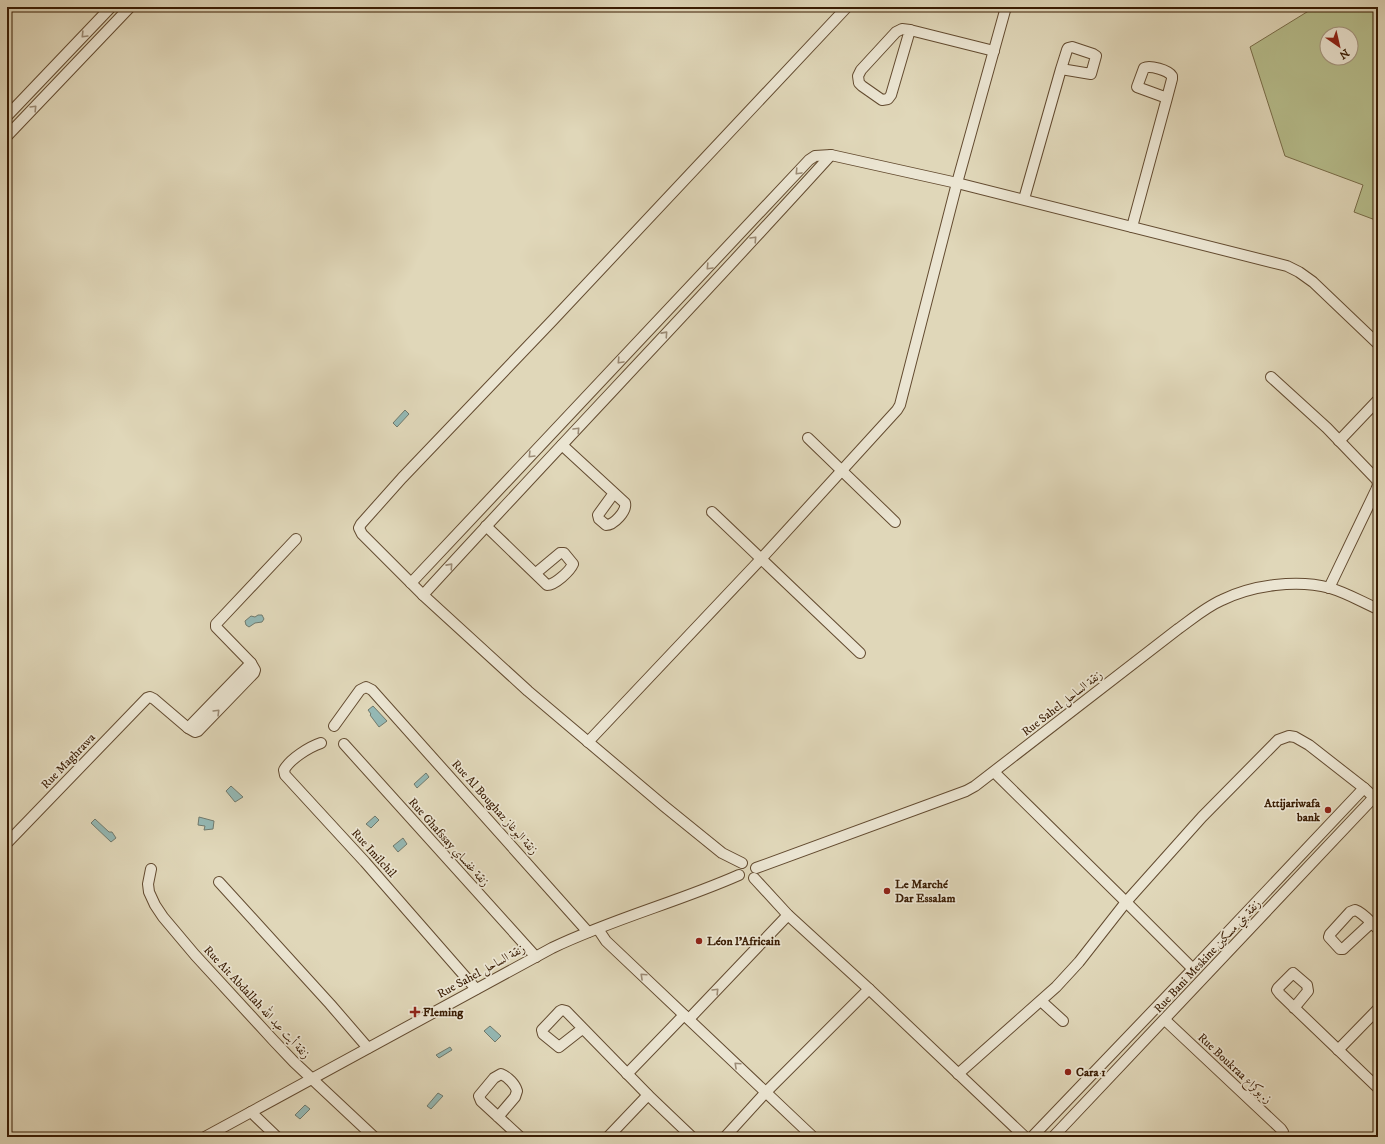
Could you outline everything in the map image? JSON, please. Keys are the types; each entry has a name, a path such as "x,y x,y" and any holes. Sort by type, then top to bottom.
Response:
{"street":[{"path":"7,116 110,7"},
{"path":"7,136 130,7"},
{"path":"847,7 402,478 361,524 360,530 362,534 423,594 528,691 722,853 742,863 750,862 755,873 788,916 869,988 1025,1137"},
{"path":"588,742 761,559 893,415 900,405 1006,7"},
{"path":"910,30 891,95 888,99 882,100 859,83 859,72 898,31 902,29 910,30 994,51"},
{"path":"1024,200 1061,69"},
{"path":"42,79 53,88"},
{"path":"1132,227 1167,98"},
{"path":"411,582 584,401 809,160 815,156 831,155 958,183 1287,266 1313,282 1378,344"},
{"path":"423,594 594,412 831,155"},
{"path":"1271,377 1374,475 1377,480 1378,484 1376,490 1329,588"},
{"path":"1339,441 1378,400"},
{"path":"584,401 594,412"},
{"path":"808,438 895,522"},
{"path":"562,445 614,493"},
{"path":"712,512 860,653"},
{"path":"486,526 536,573"},
{"name":"Rue Maghrawa","path":"7,842 148,697 160,703 194,732 198,731 223,706 254,673 255,669 216,627 216,624 296,539"},
{"name":"Rue Sahel زنقة الساحل","path":"755,873 966,791 975,786 1178,629 1221,600 1248,591 1293,584 1329,588 1342,592 1378,609"},
{"name":"Rue Al Boughaz زنقة البوغاز","path":"334,726 358,692 363,688 372,690 593,930 814,1137"},
{"path":"958,1074 1042,1001 1068,976 1126,902 1202,817 1271,748 1284,737 1289,736 1302,740 1377,797"},
{"name":"Rue Imilchil","path":"321,743 307,749 290,763 284,770 285,776 365,862 476,989"},
{"name":"Rue Ghafssay زنقة غفساي","path":"344,744 536,956"},
{"path":"994,772 1193,969"},
{"path":"1032,1137 1364,788"},
{"name":"Rue Bani Meskine زنقة بني مسكين","path":"1053,1137 1377,797"},
{"path":"742,863 739,868 739,875 744,879 747,880 755,873"},
{"name":"Rue Ait Abdallah زنقة أيت عبد الله","path":"151,869 148,884 149,892 163,918 274,1042 374,1137"},
{"name":"Rue Sahel زنقة الساحل","path":"205,1137 566,941 709,888 739,875"},
{"path":"219,882 368,1048"},
{"path":"627,1074 788,916"},
{"path":"725,1137 766,1092 869,988"},
{"path":"1042,1001 1063,1021"},
{"path":"1294,1008 1378,1088"},
{"path":"1338,1050 1378,1009"},
{"name":"Rue Boukraa ز. بوكراع","path":"1165,1020 1280,1128 1283,1132 1283,1137"},
{"path":"582,1028 692,1137"},
{"path":"608,1137 648,1095"},
{"path":"251,1112 277,1137"},
{"path":"498,1116 520,1137"}],"green space":[{"path":"1315,7 1378,7 1378,221 1354,212 1363,185 1285,156 1250,47"}],"water":[{"path":"405,410 409,414 397,427 393,423"},
{"path":"262,615 264,619 262,622 255,623 249,627 246,625 245,621 251,616 255,617"},
{"path":"373,706 387,721 379,727 368,710"},
{"path":"426,773 429,777 417,788 414,784"},
{"path":"231,786 243,797 235,802 226,791"},
{"path":"375,816 379,820 371,828 366,824"},
{"path":"199,817 214,821 213,829 204,830 205,826 198,825"},
{"path":"95,819 109,832 112,832 116,838 111,842 91,823"},
{"path":"403,838 407,844 398,852 393,846"},
{"path":"490,1026 501,1036 495,1042 484,1031"},
{"path":"450,1047 452,1050 439,1058 436,1055"},
{"path":"438,1093 443,1096 431,1109 427,1106"},
{"path":"305,1105 310,1109 300,1119 295,1115"}],"place":[{"name":"Attijariwafa bank","path":"1328,810"},
{"name":"Le Marché Dar Essalam","path":"887,891"},
{"name":"Léon l'Africain","path":"699,941"},
{"name":"Fleming","path":"415,1012"},
{"name":"Cara 1","path":"1068,1072"}]}
